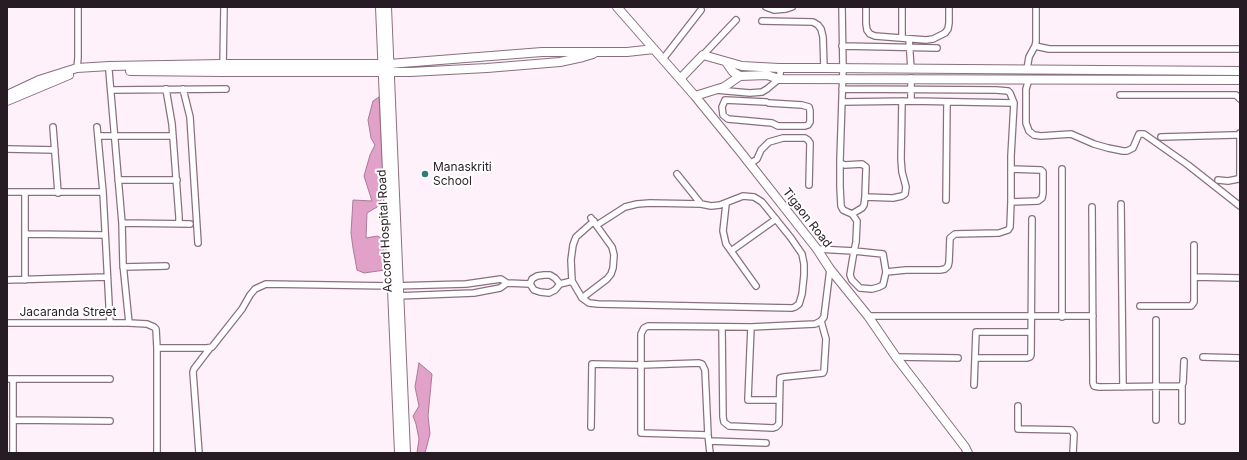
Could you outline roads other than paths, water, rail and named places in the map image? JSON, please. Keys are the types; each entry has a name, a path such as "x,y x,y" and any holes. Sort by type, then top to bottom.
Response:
{"street":[{"path":"77,68 78,7"},
{"path":"223,68 224,7"},
{"path":"380,7 386,68"},
{"name":"Accord Hospital Road","path":"387,7 386,68 396,286 406,453"},
{"name":"Tigaon Road","path":"617,7 680,79 817,249 830,269 868,316 896,357 968,453"},
{"path":"766,7 786,9 792,7"},
{"path":"817,249 854,251 883,254 886,272 883,285 866,289 860,288 854,284 850,275 854,251 856,242 857,221 852,214 843,210 841,206 840,163 843,68 842,7"},
{"path":"866,7 866,24 867,30 870,34 875,36 909,39 933,39 945,33 949,23 949,7"},
{"path":"902,7 902,38"},
{"path":"1027,69 1035,46 1036,7"},
{"path":"663,59 701,10"},
{"path":"680,79 736,20"},
{"path":"762,21 813,22 818,25 821,29 823,37 824,68"},
{"path":"909,39 911,69"},
{"path":"842,46 937,48"},
{"path":"1035,46 1049,49 1240,49"},
{"path":"386,68 542,52 637,52 654,49"},
{"path":"7,95 39,80 77,68 109,66 223,68 487,68 560,62 597,52"},
{"path":"703,55 742,66 781,68 1240,71"},
{"path":"726,62 733,72 740,76 767,75 779,79 911,78 1240,80"},
{"path":"7,101 73,74 82,72 223,68"},
{"path":"716,90 726,92 756,93 767,89 779,79 781,68"},
{"path":"109,71 122,224 123,267 129,323"},
{"path":"694,96 724,87 740,76"},
{"path":"910,101 911,78"},
{"path":"1029,79 1026,89 1026,123 1029,131 1034,135 1072,134 1094,144 1127,151 1133,148 1139,134 1144,134 1188,165 1240,206"},
{"path":"166,89 172,124 179,224"},
{"path":"183,89 190,117 198,243"},
{"path":"111,90 226,89"},
{"path":"767,89 768,102"},
{"path":"842,89 1008,90 1014,103 1011,169 1011,222 1008,230 999,234 955,234 952,236 949,243 949,262 945,269 886,272"},
{"path":"1120,95 1239,96"},
{"path":"725,100 768,102 806,106 810,108 810,122 805,126 778,126 772,123 728,119 723,116 722,107 725,100"},
{"path":"865,197 893,198 905,194 906,187 902,172 901,159 902,101"},
{"path":"842,102 910,101 1014,103"},
{"path":"946,200 947,102"},
{"path":"53,127 58,193"},
{"path":"97,127 103,192 110,323"},
{"path":"1161,137 1240,134 1240,177 1238,179 1228,181 1218,180"},
{"path":"98,136 173,136"},
{"path":"750,164 757,159 761,150 769,142 783,138 805,138 810,143 809,185"},
{"path":"7,149 55,150"},
{"path":"840,163 848,166 862,164 866,167 864,205 852,214"},
{"path":"1011,169 1041,170 1043,172 1042,198 1040,200 1011,202"},
{"path":"1062,169 1062,316"},
{"path":"677,174 701,204"},
{"path":"118,180 176,180"},
{"path":"7,192 103,192"},
{"path":"25,192 25,280"},
{"path":"743,196 754,198 762,202 776,218 802,254 804,264 802,294 799,304 795,307 589,303 582,298 572,281 572,245 576,237 594,221 632,205 650,203 701,204 716,206 726,204 743,196"},
{"path":"726,204 722,231 726,244 756,286"},
{"path":"1121,204 1123,387"},
{"path":"1092,207 1094,386 1123,387 1182,385"},
{"path":"731,251 776,218"},
{"path":"975,358 1028,358 1031,355 1030,316 1032,219"},
{"path":"582,298 607,279 612,271 614,256 612,247 594,221"},
{"path":"122,224 190,224"},
{"path":"25,234 105,235"},
{"path":"1140,306 1191,306 1194,302 1194,245"},
{"path":"123,267 166,266"},
{"path":"766,443 641,433 641,334 644,328 648,326 750,327 815,324 821,321 824,316 830,269"},
{"path":"530,284 532,279 537,276 550,275 560,284"},
{"path":"7,280 107,277"},
{"path":"1194,277 1240,278"},
{"path":"199,453 194,369 242,309 255,289 266,284 396,286 466,284 501,279 507,283 530,284"},
{"path":"530,284 534,290 549,293 555,290 560,284 572,281"},
{"path":"399,453 397,296 474,294 500,288 507,283"},
{"path":"868,316 1093,316"},
{"path":"1156,320 1156,420"},
{"path":"722,327 722,417 724,422 729,426 776,427 779,424 781,377 823,373 824,371 826,339 821,321"},
{"name":"Jacaranda Street","path":"7,323 147,324 154,327 156,330 157,348"},
{"path":"750,327 748,400 779,400"},
{"path":"974,385 976,332 1031,332"},
{"path":"157,453 157,348 210,348"},
{"path":"896,357 958,358"},
{"path":"1203,357 1240,358"},
{"path":"1182,421 1184,361"},
{"path":"591,427 592,364 641,365 699,363 702,364 705,370 710,453"},
{"path":"13,453 13,420 10,379 110,380"},
{"path":"1018,406 1018,428 1071,430 1074,434 1073,453"},
{"path":"13,420 110,421"}],"place":[{"name":"Manaskriti School","path":"425,174"}]}
